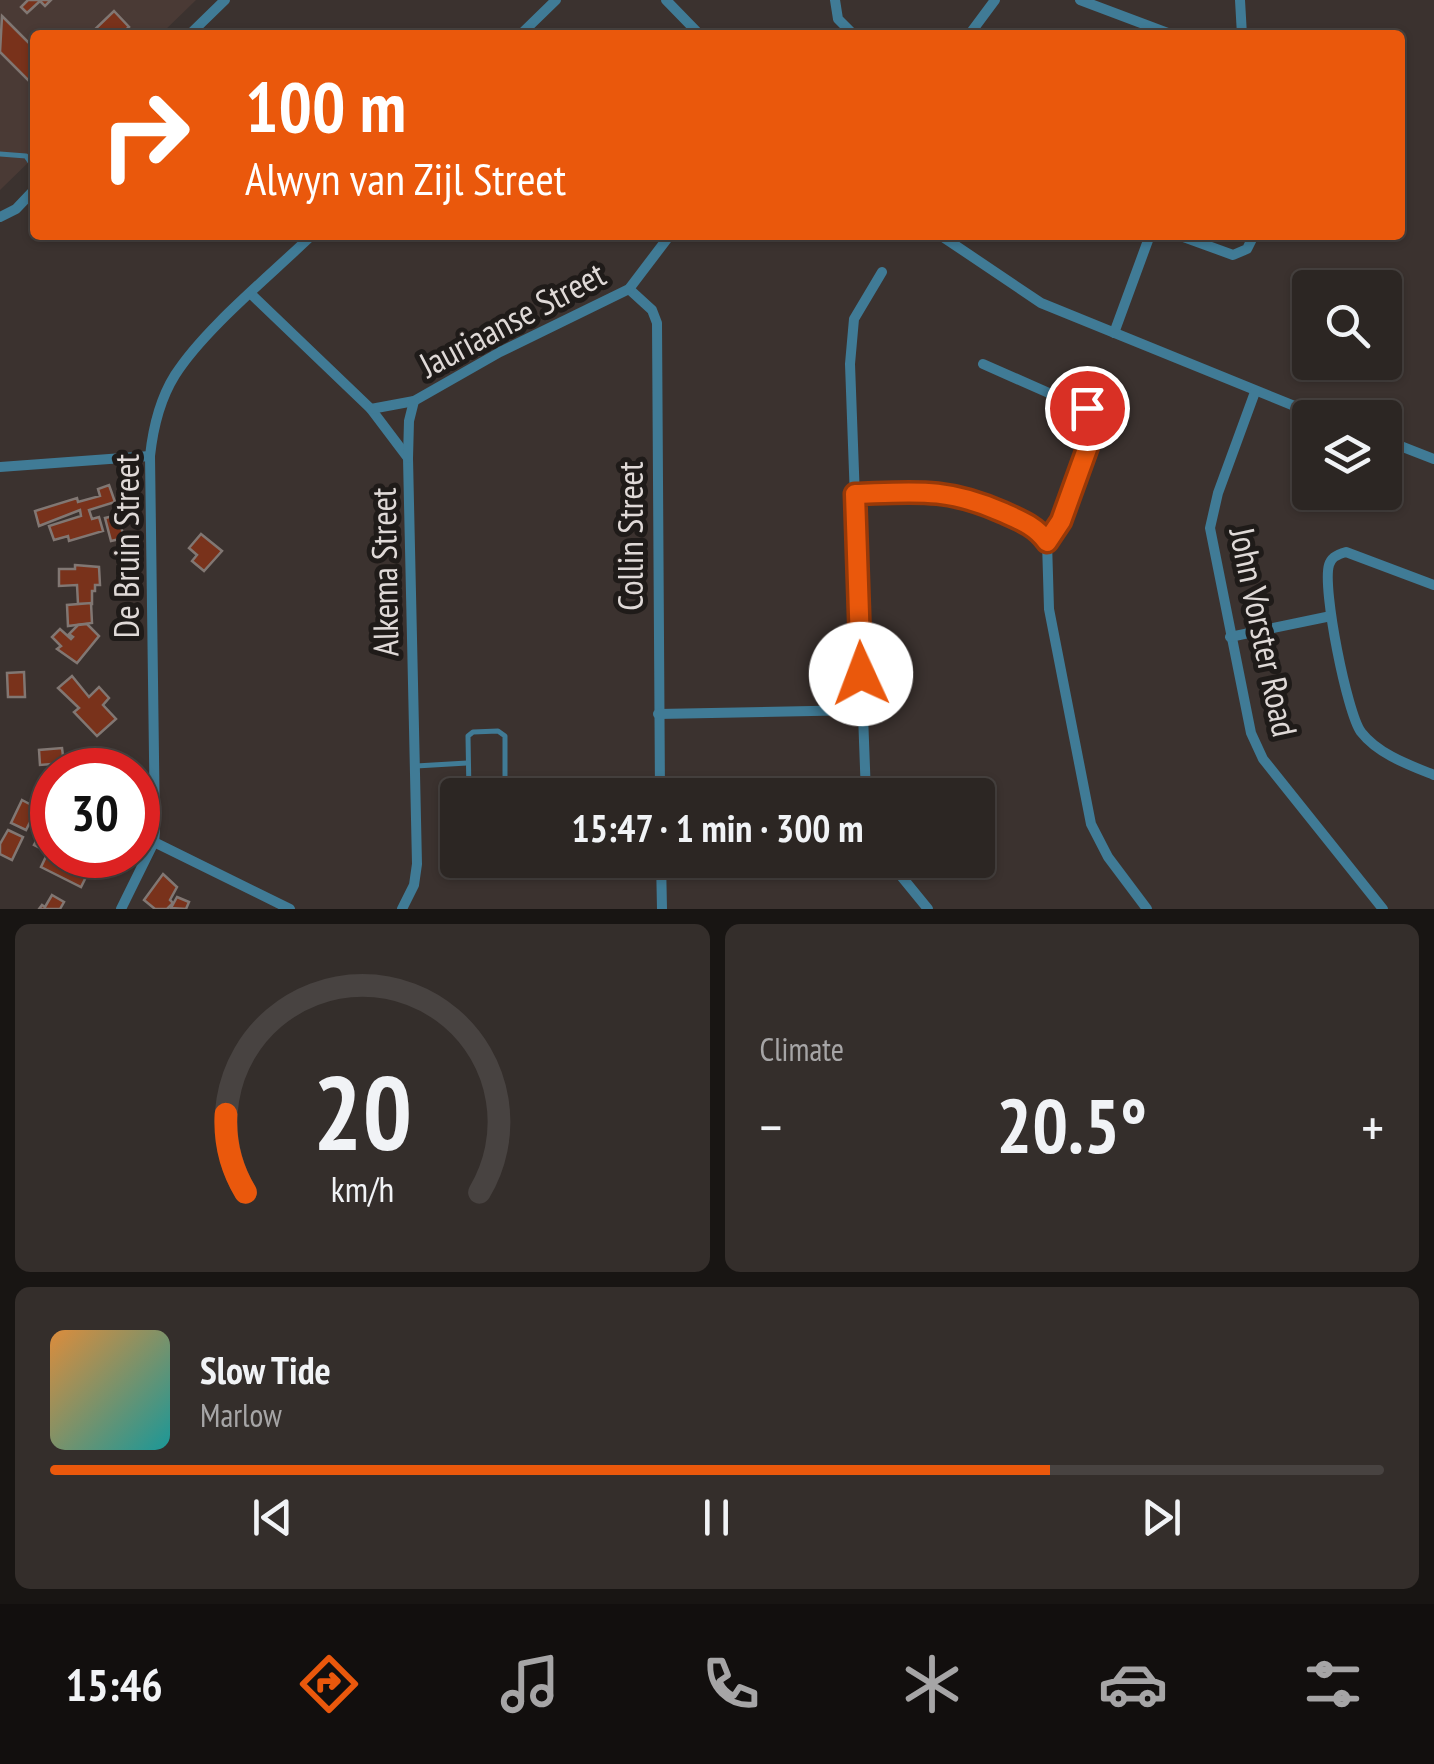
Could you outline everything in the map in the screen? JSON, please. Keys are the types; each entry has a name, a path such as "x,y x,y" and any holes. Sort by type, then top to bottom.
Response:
{"street":[{"path":"195,30 226,0"},
{"path":"525,30 556,0"},
{"path":"666,0 695,30"},
{"path":"835,0 838,19 849,30"},
{"path":"973,30 995,0"},
{"path":"1080,0 1160,30"},
{"path":"1240,0 1242,30"},
{"path":"0,217 16,209 30,194"},
{"name":"De Bruin Street","path":"155,748 150,456 158,417 174,376 190,355 307,240"},
{"name":"Jauriaanse Street","path":"372,409 414,401 500,352 628,289 666,240"},
{"path":"947,240 1040,302 1292,406"},
{"path":"1114,333 1148,240"},
{"path":"1192,240 1233,255 1247,249 1252,240"},
{"path":"865,778 852,334 854,319 882,272"},
{"name":"Collin Street","path":"628,289 652,310 657,323 660,778"},
{"name":"Alkema Street","path":"251,294 372,409 408,458 416,876 402,909"},
{"path":"983,364 1094,413 1096,424 1061,521 1047,542 1049,609 1091,824 1108,858 1146,909"},
{"name":"John Vorster Road","path":"1256,392 1218,493 1210,528 1251,733 1263,760 1383,909"},
{"name":"Jauriaanse Street","path":"408,458 414,401"},
{"path":"1402,447 1434,459"},
{"path":"0,467 150,456"},
{"path":"855,494 927,491 964,497 1032,526 1047,542"},
{"path":"1434,586 1342,552 1328,566 1331,616 1351,710 1359,729 1377,747 1434,774"},
{"path":"1230,637 1331,616"},
{"path":"658,714 862,710"},
{"path":"160,845 290,909"},
{"name":"De Bruin Street","path":"121,909 136,878"},
{"path":"661,878 662,909"},
{"path":"903,878 928,909"}],"lane":[{"path":"0,154 26,156 30,161"},
{"path":"469,734 504,734 504,790 470,793 467,763 469,734"},
{"path":"416,766 467,763"}],"shaded area":[{"path":"0,0 196,0 165,30 30,30 30,161 0,190"}],"building":[{"path":"28,0 51,0 45,6 40,1 27,13 21,7"},
{"path":"114,11 129,27 126,30 94,30"},
{"path":"2,16 30,44 30,80 29,81 0,52"},
{"path":"109,485 115,502 89,510 92,519 99,517 103,531 69,541 68,536 54,540 49,526 81,516 80,510 39,526 35,511 77,498 78,502 100,496 98,489"},
{"path":"118,515 124,538 111,541 105,518"},
{"path":"201,534 222,551 204,571 192,561 197,555 189,548"},
{"path":"75,565 99,567 100,585 92,591 92,604 78,604 77,585 59,586 59,569 75,569"},
{"path":"91,603 92,623 68,626 67,605"},
{"path":"87,624 99,636 77,663 57,649 61,646 52,637 60,629 71,639 69,634 78,625"},
{"path":"24,672 25,697 8,697 7,673"},
{"path":"72,676 89,697 99,687 109,698 103,705 116,719 97,736 74,712 79,708 58,688"},
{"path":"22,800 30,804 26,830 11,823"},
{"path":"8,830 23,837 12,860 0,854 0,844"},
{"path":"163,874 177,887 167,909 155,909 144,900"},
{"path":"63,878 86,878 81,887"},
{"path":"52,895 64,902 60,909 39,909 45,907"},
{"path":"177,897 189,902 186,909 171,908"}],"route":[{"path":"861,674 855,494 927,491 964,497 1032,526 1047,542 1061,521 1096,424 1094,413 1087,408"}]}
